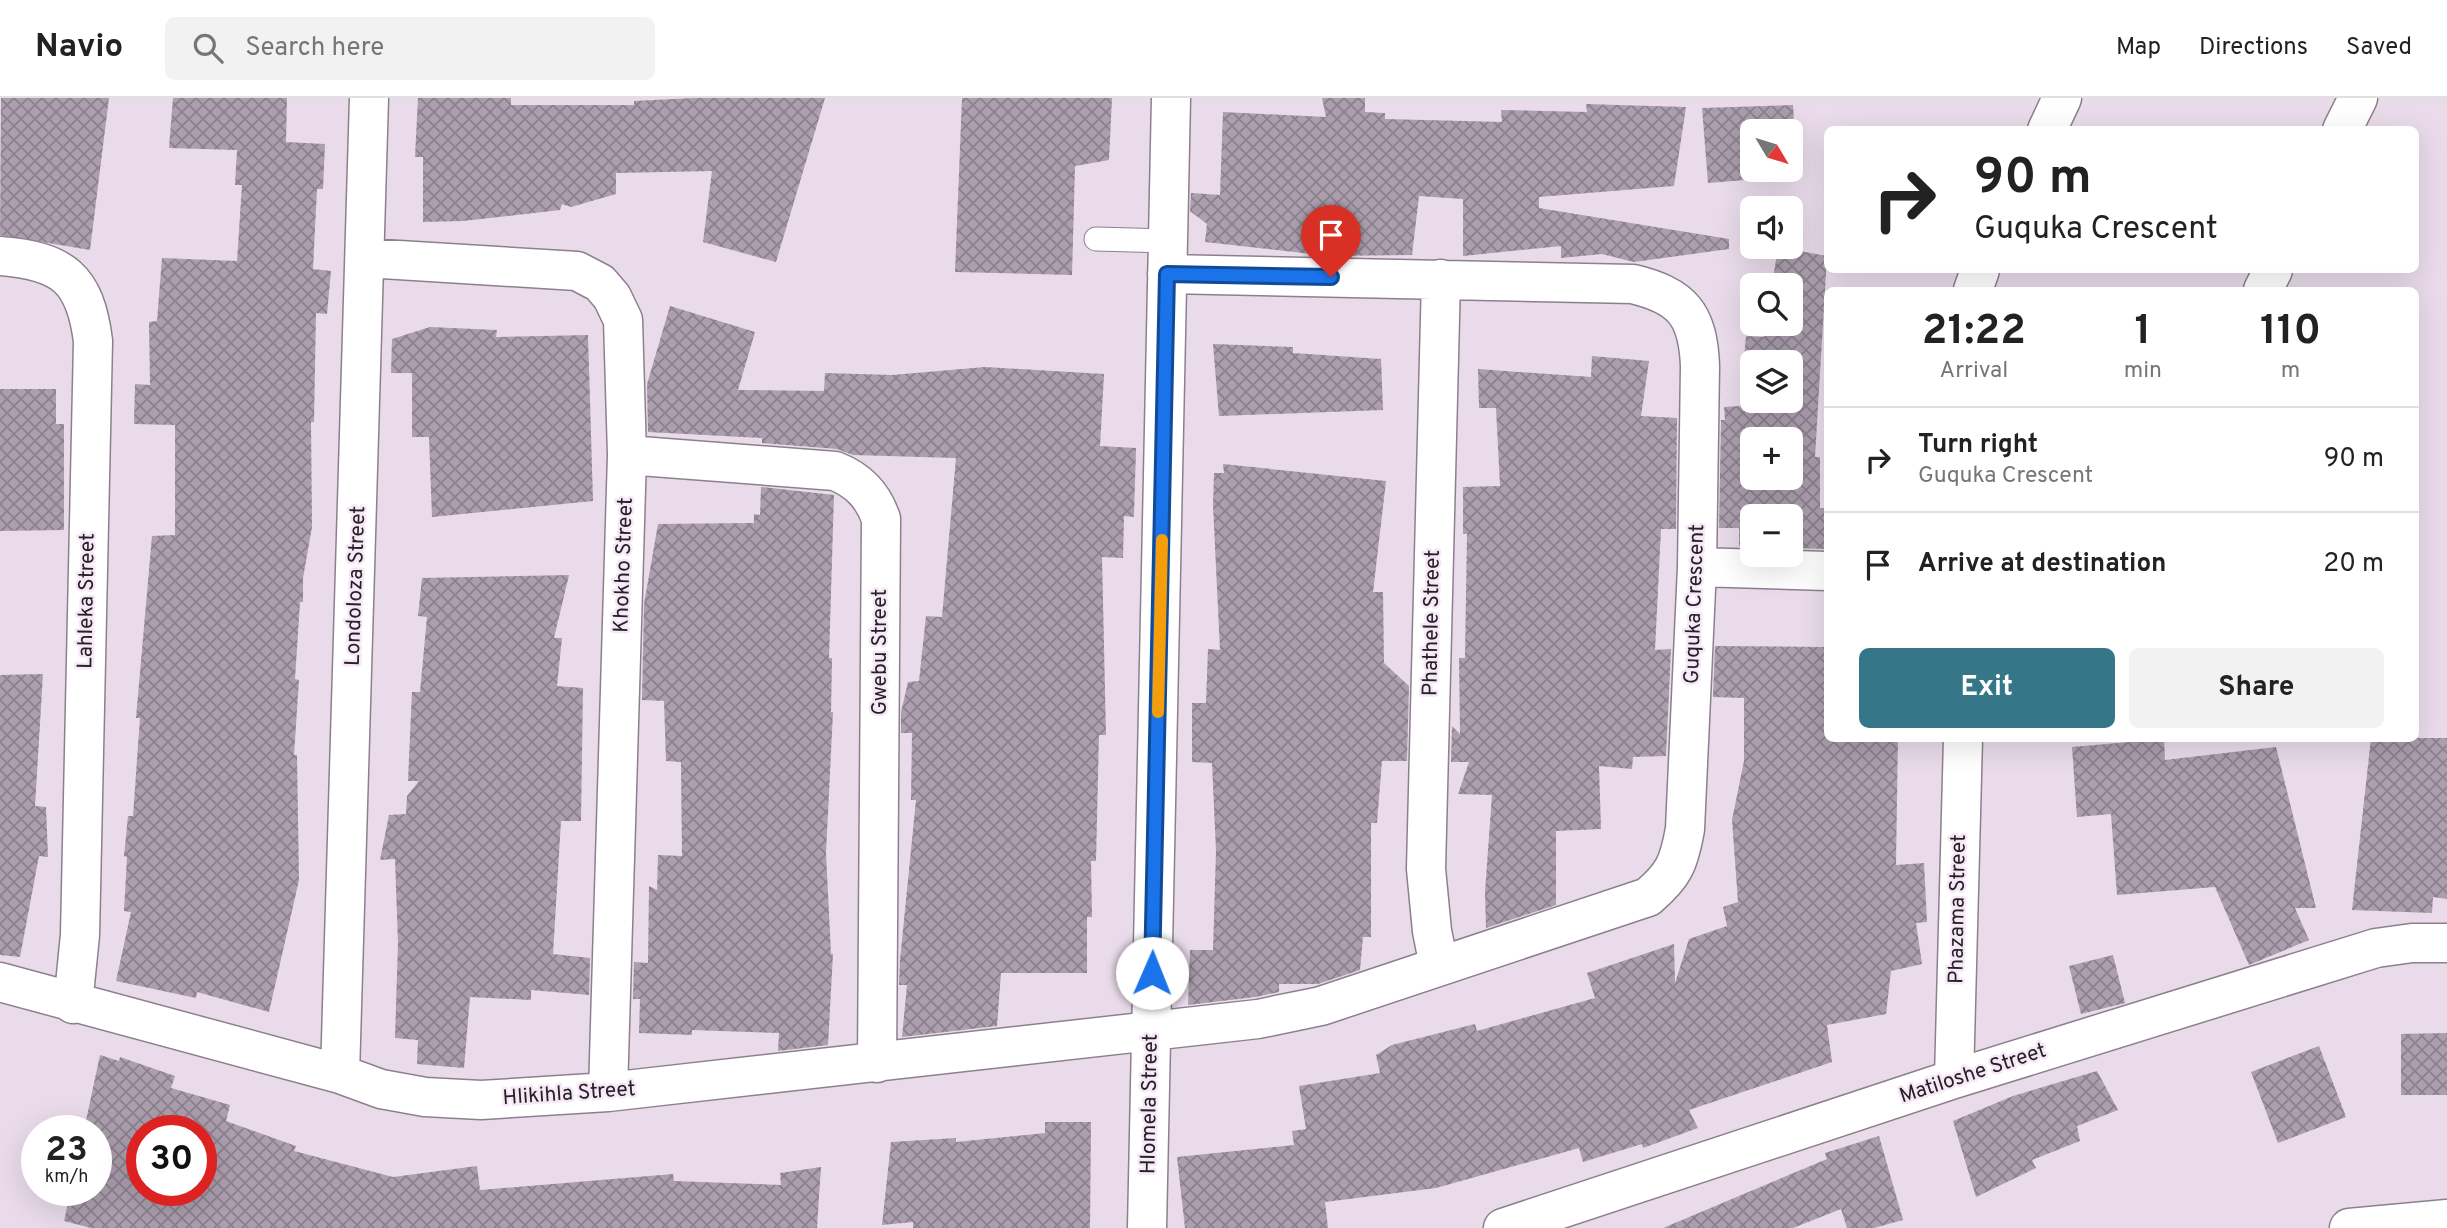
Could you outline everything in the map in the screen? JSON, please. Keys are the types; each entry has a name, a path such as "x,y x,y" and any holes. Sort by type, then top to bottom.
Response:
{"street":[{"name":"Londoloza Street","path":"340,1074 369,98"},
{"name":"Hlomela Street","path":"1147,1228 1171,98"},
{"path":"2049,126 2062,98"},
{"path":"2344,126 2358,98"},
{"name":"Lahleka Street","path":"0,256 33,258 53,266 69,278 89,307 93,341 80,935 74,1004"},
{"name":"Guquka Crescent","path":"1151,1029 1290,1014 1648,897 1668,880 1680,858 1685,829 1697,568 1699,336 1683,308 1663,292 1633,284 1441,279 1168,257"},
{"name":"Khokho Street","path":"366,258 577,271 600,284 612,297 623,320 627,455 608,1092"},
{"name":"Phathele Street","path":"1439,966 1432,931 1426,869 1441,279"},
{"name":"Gwebu Street","path":"627,455 835,471 851,477 865,489 878,511 881,533 877,1063"},
{"path":"1697,568 1824,571"},
{"name":"Phazama Street","path":"1954,1079 1963,742"},
{"name":"Matiloshe Street","path":"1503,1228 1954,1079 2376,948 2412,943 2447,943"},
{"name":"Hlikihla Street","path":"0,982 340,1074 381,1089 425,1097 481,1100 608,1092 877,1063 1151,1029"},
{"path":"2349,1228 2447,1219"}],"lane":[{"path":"1096,239 1168,257"}],"building":[{"path":"1,98 109,98 90,250 0,235"},
{"path":"173,98 287,98 286,142 325,144 323,189 317,189 313,269 331,271 327,314 316,313 314,422 311,422 312,527 303,578 303,602 300,602 295,679 299,680 294,755 297,755 299,880 269,1012 197,992 196,998 116,981 131,912 124,911 127,857 124,856 128,816 133,816 140,718 136,718 152,536 175,535 175,425 134,424 135,384 150,385 149,322 157,321 162,258 237,261 242,185 235,185 237,150 169,148"},
{"path":"418,98 511,98 511,105 634,105 634,101 693,98 825,98 776,262 703,242 712,171 616,173 616,194 571,207 562,204 560,210 463,221 423,222 423,157 415,157"},
{"path":"962,98 1112,98 1109,160 1075,166 1072,275 955,272"},
{"path":"1322,98 1365,98 1365,112 1385,113 1385,119 1502,122 1501,110 1587,112 1586,104 1686,107 1674,186 1539,197 1539,208 1729,239 1729,249 1634,262 1602,254 1561,258 1561,246 1463,256 1463,199 1419,196 1412,255 1329,256 1205,242 1207,224 1190,211 1191,193 1220,195 1223,112 1326,117"},
{"path":"1793,105 1794,119 1740,119 1740,180 1708,183 1702,108"},
{"path":"1803,252 1824,255 1826,273 1815,457 1820,457 1820,508 1824,508 1824,549 1803,548 1803,504 1740,504 1740,546 1739,528 1719,528 1721,420 1725,420 1724,407 1740,406 1740,413 1803,413 1803,350 1745,350 1746,336 1803,336 1803,273 1774,273 1776,259 1803,259"},
{"path":"670,306 755,332 738,390 824,391 825,373 892,375 985,367 1104,374 1100,446 1136,448 1134,517 1124,516 1123,558 1102,557 1106,735 1099,735 1096,861 1091,861 1092,917 1087,917 1087,973 1001,973 997,1026 902,1037 907,985 899,985 900,960 916,800 911,800 912,733 901,733 901,712 908,682 919,681 926,616 942,617 956,458 853,455 837,449 762,443 762,438 648,432 647,384"},
{"path":"430,327 497,330 496,337 588,335 593,501 432,517 429,437 412,437 412,373 391,373 392,339"},
{"path":"1213,344 1293,347 1293,353 1381,359 1383,410 1219,416"},
{"path":"1592,356 1649,361 1641,416 1677,418 1676,529 1661,529 1655,650 1671,649 1666,756 1633,757 1632,769 1599,766 1601,829 1556,831 1556,905 1486,928 1485,892 1492,795 1458,794 1469,762 1451,762 1452,726 1460,734 1459,658 1465,658 1467,534 1463,534 1463,487 1500,486 1496,408 1479,408 1478,369 1591,377"},
{"path":"0,389 56,389 56,424 64,424 64,530 0,531"},
{"path":"1223,464 1386,481 1373,592 1383,592 1384,663 1409,686 1407,761 1382,761 1377,823 1371,823 1371,937 1363,937 1360,970 1318,984 1279,984 1279,992 1255,997 1188,1005 1190,950 1213,950 1216,851 1212,763 1192,762 1192,703 1206,703 1208,649 1220,650 1213,505 1214,473 1224,473"},
{"path":"761,487 834,495 829,658 832,658 833,712 826,853 833,954 828,1045 778,1051 779,1033 692,1030 692,1035 639,1033 640,999 633,999 634,962 648,963 649,886 657,890 658,855 682,856 681,762 666,761 664,701 642,700 644,604 658,524 754,523 754,514 760,515"},
{"path":"569,575 554,638 562,638 557,686 583,688 581,821 561,821 553,954 590,958 589,995 531,990 531,1000 470,997 464,1068 417,1064 418,1040 395,1038 398,943 395,859 380,860 389,815 406,814 407,796 419,781 408,781 412,692 420,692 427,617 418,616 422,578"},
{"path":"1715,646 1824,647 1824,742 1898,742 1896,865 1924,863 1927,922 1916,923 1922,964 1891,971 1886,1014 1827,1025 1832,1062 1689,1110 1698,1128 1643,1148 1642,1144 1583,1162 1579,1148 1436,1188 1325,1202 1328,1228 1185,1228 1177,1157 1294,1145 1292,1131 1306,1129 1299,1086 1380,1073 1376,1055 1392,1045 1475,1024 1477,1031 1595,998 1587,973 1674,944 1675,983 1689,939 1727,926 1723,907 1738,902 1732,820 1744,761 1744,698 1713,697"},
{"path":"43,674 35,806 46,807 48,857 39,856 20,957 0,955 0,675"},
{"path":"2419,738 2447,738 2447,899 2433,897 2432,913 2352,910 2371,742 2419,742"},
{"path":"2164,742 2165,760 2276,747 2316,908 2295,908 2309,940 2249,965 2215,887 2117,895 2111,814 2077,817 2072,747"},
{"path":"2113,955 2125,1003 2081,1014 2069,966"},
{"path":"2447,1033 2447,1095 2401,1095 2401,1034"},
{"path":"2319,1046 2346,1117 2278,1143 2251,1072"},
{"path":"100,1055 119,1061 120,1057 175,1076 171,1088 230,1105 226,1121 296,1146 294,1151 393,1177 477,1166 480,1190 673,1174 674,1181 781,1185 780,1173 821,1167 817,1228 91,1228 64,1221 67,1206 112,1206 112,1115 87,1115"},
{"path":"2097,1071 2118,1110 2077,1126 2080,1141 2032,1160 2036,1168 1976,1197 1953,1121 2013,1096"},
{"path":"1045,1122 1091,1122 1090,1228 913,1228 913,1222 882,1225 891,1142 956,1138 956,1142 1045,1133"},
{"path":"1879,1136 1903,1220 1874,1228 1847,1228 1841,1209 1793,1228 1663,1228 1827,1159 1825,1153"}],"slow traffic":[{"path":"1158,712 1162,540"}],"route":[{"path":"1152,973 1167,274 1331,277"}]}
